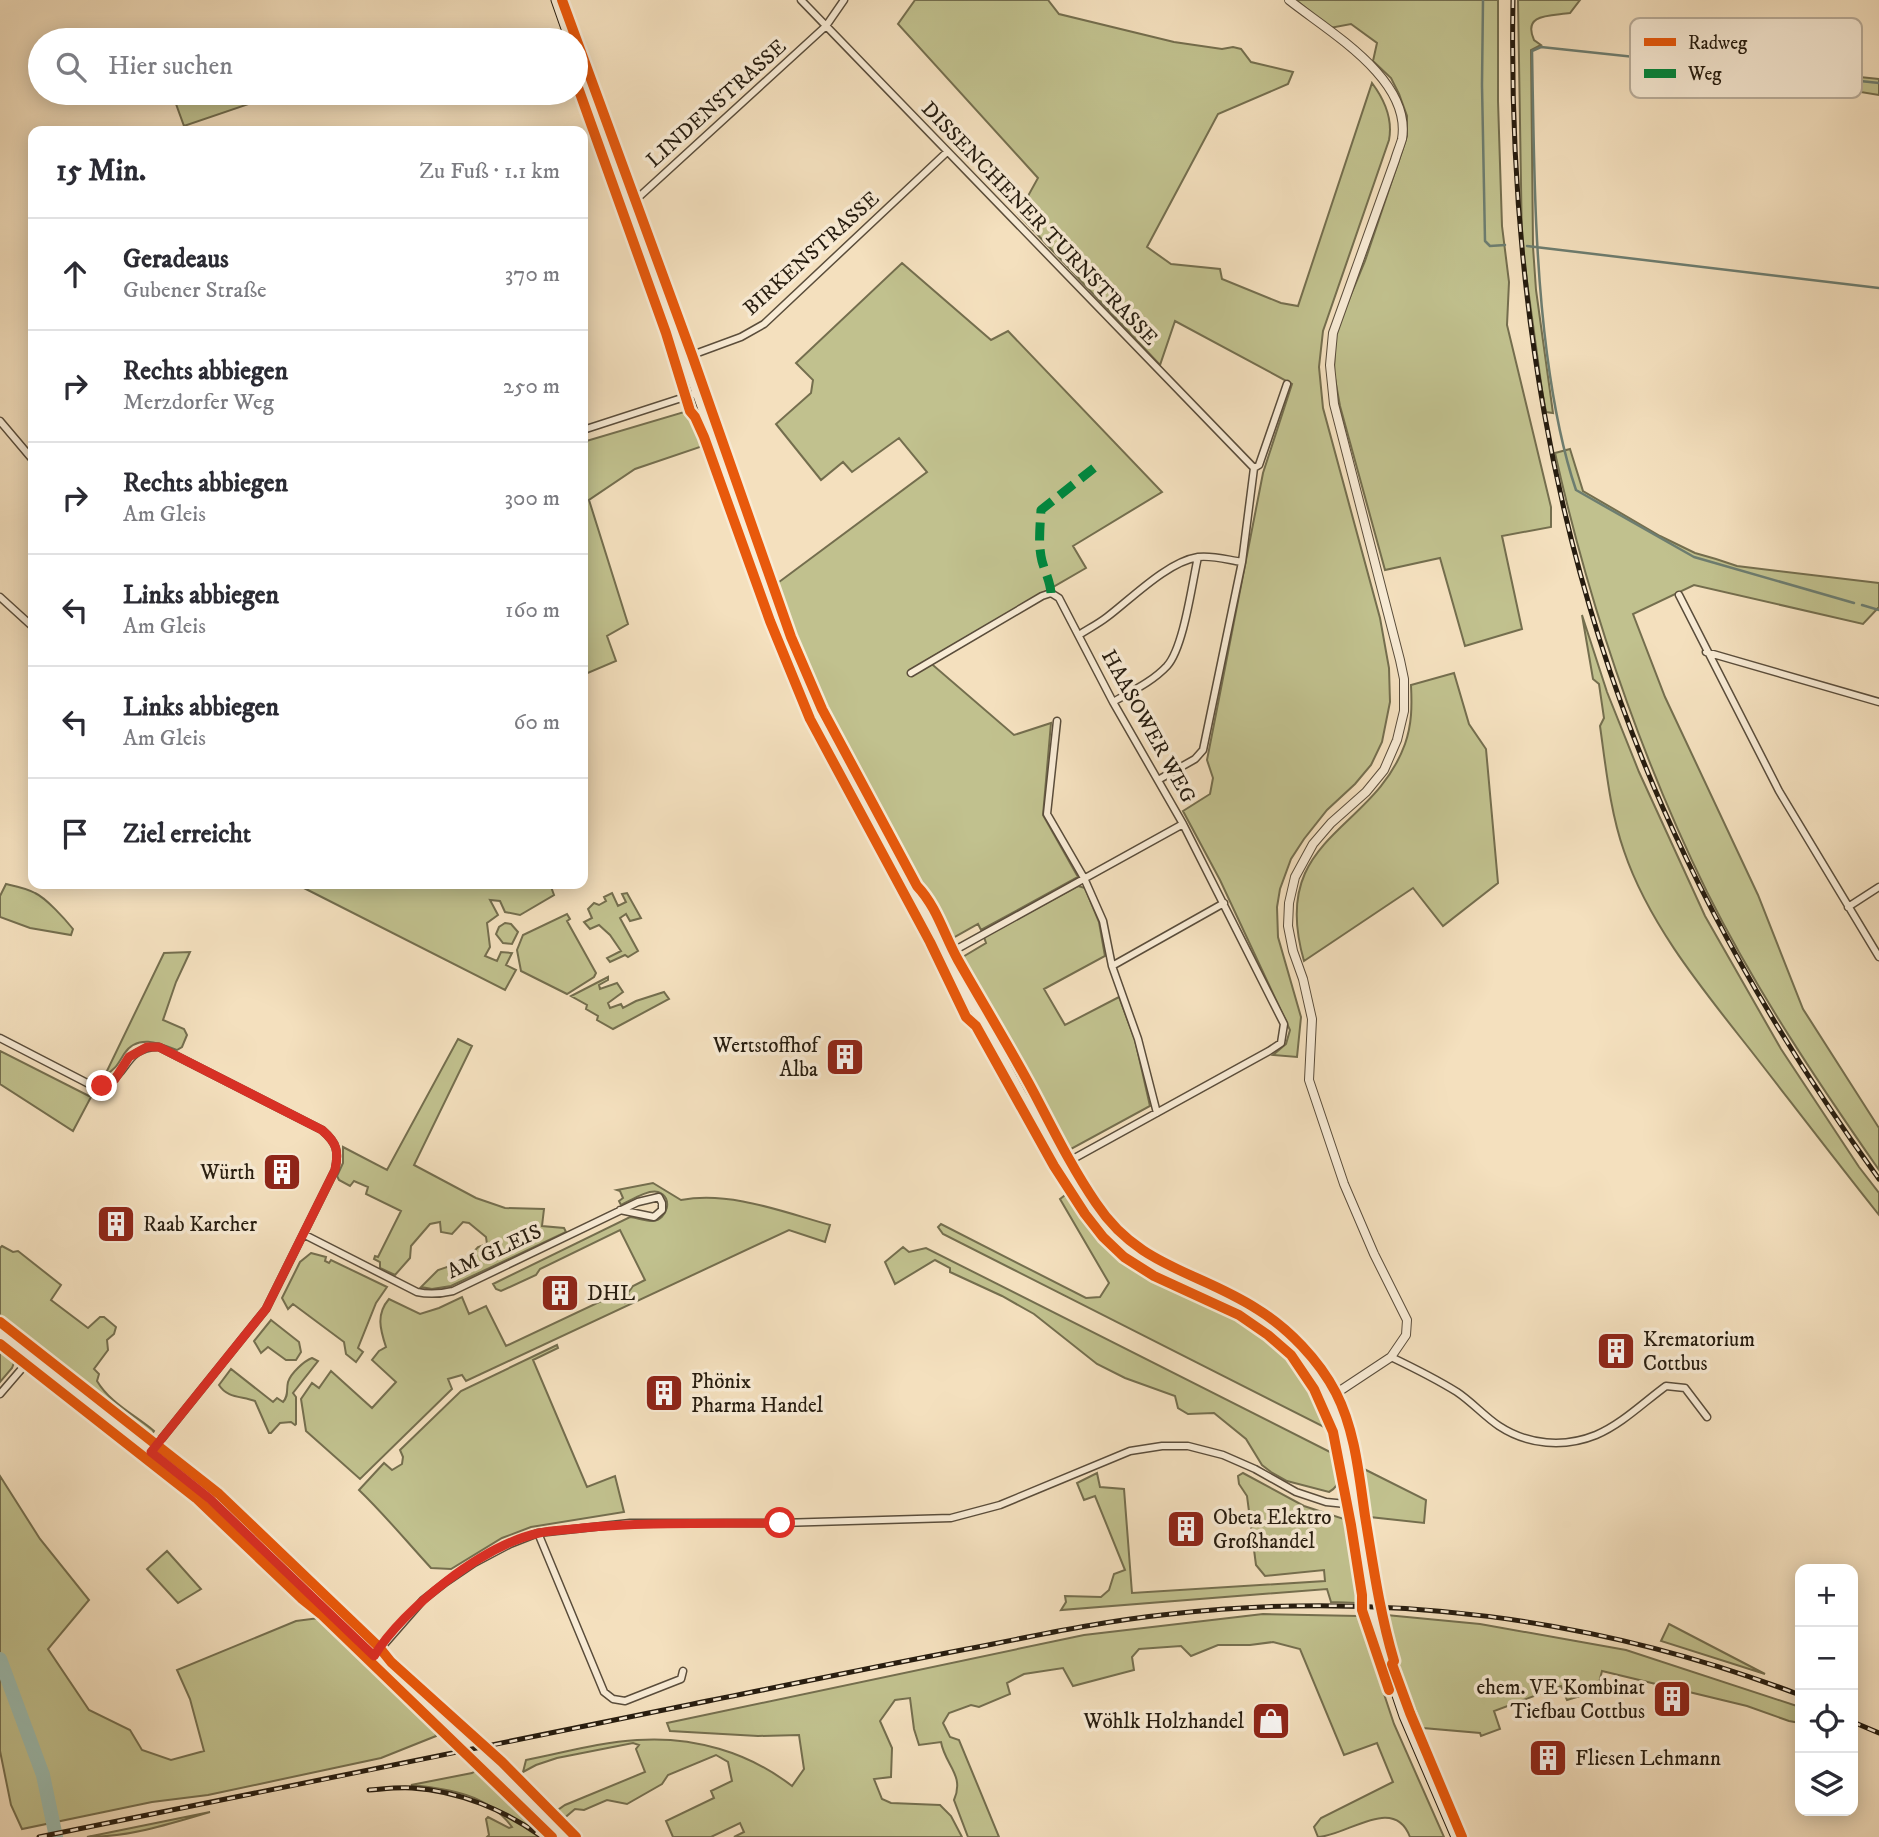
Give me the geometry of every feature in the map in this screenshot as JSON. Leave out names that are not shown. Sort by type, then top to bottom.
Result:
[{"type":"main road","points":[[556,0],[566,28]]},
{"type":"main road","points":[[588,90],[793,658],[821,723],[1062,1165],[1097,1218],[1129,1251],[1156,1270],[1228,1301],[1270,1326],[1296,1350],[1329,1398],[1347,1456],[1372,1611],[1387,1666],[1404,1716],[1455,1837]]},
{"type":"street","name":"DISSENCHENER TURNSTRASSE","points":[[801,0],[1254,468]]},
{"type":"street","name":"LINDENSTRASSE","points":[[629,206],[826,26],[844,0]]},
{"type":"street","points":[[1289,0],[1378,72],[1395,100],[1402,126],[1402,138],[1395,160],[1333,333],[1330,365],[1334,404],[1400,660],[1404,679],[1404,710],[1397,740],[1384,770],[1366,792],[1331,823],[1306,855],[1295,877],[1289,903],[1288,926],[1312,1019],[1309,1080],[1344,1184],[1374,1254],[1407,1320],[1406,1335],[1391,1357],[1329,1398]]},
{"type":"street","name":"BIRKENSTRASSE","points":[[684,358],[740,337],[764,324],[947,152]]},
{"type":"street","points":[[1158,780],[1195,759],[1203,750],[1242,562],[1254,468],[1259,465],[1287,384]]},
{"type":"street","points":[[588,428],[696,393]]},
{"type":"street","points":[[0,421],[28,454]]},
{"type":"street","points":[[1079,635],[1104,619],[1150,581],[1198,557],[1242,562]]},
{"type":"street","points":[[1113,702],[1153,679],[1170,663],[1180,639],[1198,557]]},
{"type":"street","name":"HAASOWER WEG","points":[[911,674],[1047,594],[1051,593],[1059,598],[1113,702],[1183,824],[1284,1024],[1281,1043],[1157,1113]]},
{"type":"street","points":[[1679,595],[1779,792],[1879,957]]},
{"type":"street","points":[[0,597],[28,622]]},
{"type":"street","points":[[1706,652],[1879,702]]},
{"type":"street","points":[[1057,722],[1048,814],[1084,878],[1103,921],[1112,966],[1139,1039],[1157,1113],[1062,1165]]},
{"type":"street","points":[[946,955],[1183,824]]},
{"type":"street","points":[[1848,907],[1879,887]]},
{"type":"street","points":[[1112,966],[1224,903]]},
{"type":"street","points":[[0,1038],[89,1084],[102,1086],[115,1079],[129,1057],[147,1047],[159,1047],[322,1130],[334,1141],[339,1152],[335,1170],[305,1235],[266,1309],[151,1452]]},
{"type":"street","name":"AM GLEIS","points":[[305,1235],[417,1292],[430,1295],[453,1291],[620,1210],[652,1197],[659,1197],[662,1203],[662,1210],[654,1217],[620,1210]]},
{"type":"street","points":[[0,1333],[210,1499],[374,1656],[513,1781],[563,1837]]},
{"type":"street","points":[[1391,1357],[1460,1394],[1500,1426],[1521,1437],[1543,1443],[1569,1443],[1596,1435],[1620,1421],[1666,1386],[1685,1388],[1706,1417]]},
{"type":"street","points":[[0,1395],[30,1358]]},
{"type":"street","points":[[374,1656],[423,1600],[446,1582],[474,1563],[538,1533],[630,1523],[780,1523],[951,1518],[1000,1505],[1130,1451],[1162,1446],[1188,1446],[1223,1455],[1296,1492],[1326,1502],[1356,1505]]},
{"type":"street","points":[[538,1533],[604,1692],[613,1699],[625,1702],[681,1679],[683,1671]]},
{"type":"green space","points":[[915,0],[1048,0],[1059,14],[1174,42],[1222,49],[1233,47],[1241,49],[1251,62],[1293,72],[1288,84],[1218,114],[1147,247],[1171,264],[1220,269],[1222,279],[1281,303],[1298,306],[1372,83],[1386,110],[1390,124],[1389,140],[1323,331],[1319,367],[1323,408],[1380,618],[1389,668],[1390,702],[1382,742],[1371,765],[1327,810],[1304,839],[1291,859],[1280,889],[1277,907],[1278,937],[1301,1017],[1297,1057],[1273,1055],[1286,1044],[1290,1030],[1220,880],[1183,811],[1210,794],[1213,778],[1207,760],[1263,473],[1292,384],[1175,321],[1160,365],[1018,214],[1038,178],[898,24]]},
{"type":"green space","points":[[1296,0],[1498,0],[1502,226],[1509,282],[1507,325],[1551,507],[1551,527],[1502,536],[1522,629],[1465,646],[1440,558],[1385,570],[1340,406],[1334,373],[1335,333],[1365,261],[1407,136],[1407,116],[1391,78],[1373,61],[1377,43],[1351,24],[1330,28]]},
{"type":"green space","points":[[1518,0],[1580,0],[1570,13],[1535,20],[1531,31],[1534,40],[1541,45],[1531,50],[1533,247],[1536,290],[1553,413],[1546,412],[1522,245]]},
{"type":"green space","points":[[1862,77],[1879,79],[1879,95],[1862,92]]},
{"type":"green space","points":[[176,105],[246,105],[184,126]]},
{"type":"green space","points":[[902,263],[991,340],[1008,331],[1162,492],[1073,546],[1086,568],[927,660],[1014,735],[1051,723],[1043,815],[1078,877],[981,930],[978,924],[951,939],[827,712],[775,585],[927,472],[899,438],[852,472],[843,462],[821,480],[776,424],[811,393],[813,380],[796,363]]},
{"type":"green space","points":[[684,412],[692,418],[703,446],[635,469],[589,500],[628,624],[607,636],[616,661],[588,673],[588,441]]},
{"type":"green space","points":[[1570,449],[1583,491],[1695,553],[1737,566],[1879,583],[1879,607],[1863,624],[1694,585],[1633,614],[1665,697],[1758,895],[1803,1009],[1879,1128],[1879,1170],[1810,1069],[1746,964],[1707,892],[1659,786],[1600,622],[1569,510],[1555,453]]},
{"type":"green space","points":[[1582,615],[1607,692],[1639,772],[1705,916],[1781,1049],[1879,1193],[1879,1215],[1697,981],[1648,905],[1624,851],[1615,820],[1600,726],[1604,718],[1599,684],[1593,679]]},
{"type":"green space","points":[[1454,673],[1469,724],[1486,749],[1498,883],[1443,926],[1413,888],[1304,961],[1297,919],[1300,887],[1312,861],[1390,774],[1407,737],[1411,715],[1411,685]]},
{"type":"green space","points":[[6,884],[28,890],[44,899],[73,929],[71,935],[30,928],[0,917],[0,896]]},
{"type":"green space","points":[[1078,886],[1085,888],[1099,922],[1105,956],[1044,989],[1065,1025],[1119,997],[1135,1040],[1150,1106],[1071,1149],[1064,1148],[1030,1080],[961,958],[986,943],[984,937]]},
{"type":"green space","points":[[306,889],[552,889],[554,895],[520,915],[505,912],[500,901],[490,900],[498,915],[487,923],[490,947],[485,956],[497,961],[501,952],[512,953],[506,965],[516,970],[505,990]]},
{"type":"green space","points":[[612,893],[618,906],[626,902],[622,894],[627,893],[641,918],[630,921],[626,914],[620,918],[638,951],[610,962],[607,958],[621,951],[599,925],[590,929],[584,922],[592,918],[588,909],[594,903],[599,905],[606,901],[604,897]]},
{"type":"green space","points":[[567,914],[570,919],[567,921],[596,973],[567,994],[521,971],[517,950],[523,935]]},
{"type":"green space","points":[[505,923],[511,924],[518,932],[512,944],[503,943],[496,934],[499,927]]},
{"type":"green space","points":[[190,952],[163,1020],[184,1029],[187,1035],[182,1047],[177,1050],[149,1042],[135,1044],[114,1069],[105,1075],[164,953]]},
{"type":"green space","points":[[608,977],[608,980],[599,985],[600,989],[617,983],[623,992],[608,1003],[610,1008],[621,1004],[623,1008],[664,992],[669,999],[613,1029],[597,1020],[598,1016],[586,1009],[587,1005],[571,996]]},
{"type":"green space","points":[[458,1039],[472,1046],[414,1165],[476,1198],[505,1208],[544,1209],[542,1226],[564,1228],[566,1232],[451,1286],[432,1289],[421,1287],[438,1270],[465,1261],[478,1247],[487,1244],[486,1237],[469,1223],[463,1222],[452,1234],[441,1232],[440,1222],[430,1224],[411,1246],[410,1258],[395,1275],[380,1268],[380,1262],[374,1259],[375,1256],[378,1257],[401,1211],[366,1194],[368,1187],[354,1181],[350,1186],[337,1176],[343,1163],[343,1147],[387,1170]]},
{"type":"green space","points":[[0,1051],[91,1097],[73,1131],[0,1084]]},
{"type":"green space","points":[[653,1183],[681,1200],[719,1198],[738,1201],[830,1225],[825,1242],[789,1230],[466,1381],[462,1375],[448,1379],[452,1389],[360,1479],[306,1431],[301,1399],[312,1383],[319,1388],[331,1371],[372,1408],[396,1382],[372,1360],[386,1347],[380,1322],[382,1310],[389,1299],[420,1314],[462,1297],[469,1314],[486,1306],[506,1346],[614,1295],[622,1296],[625,1303],[631,1300],[628,1293],[633,1286],[645,1280],[620,1230],[501,1291],[493,1284],[630,1217],[658,1220],[667,1208],[663,1195],[649,1192],[621,1205],[619,1201],[623,1198],[617,1190]]},
{"type":"green space","points":[[1068,1193],[1100,1237],[1123,1259],[1157,1280],[1240,1320],[1277,1347],[1307,1382],[1330,1430],[943,1234],[938,1227],[941,1224],[1086,1298],[1100,1297],[1109,1283],[1060,1199]]},
{"type":"green space","points":[[2,1246],[13,1252],[18,1251],[61,1285],[51,1300],[88,1328],[100,1317],[104,1317],[116,1327],[114,1334],[107,1340],[108,1350],[94,1369],[99,1374],[97,1381],[116,1402],[154,1431],[150,1437],[0,1320]]},
{"type":"green space","points":[[903,1247],[909,1252],[926,1248],[1336,1455],[1339,1471],[1337,1485],[1329,1492],[1287,1481],[1262,1465],[1246,1439],[1214,1413],[1188,1414],[1178,1408],[1175,1396],[1125,1378],[1097,1364],[1034,1314],[950,1272],[950,1268],[935,1260],[895,1284],[885,1262]]},
{"type":"green space","points":[[311,1253],[326,1257],[325,1261],[329,1263],[331,1260],[387,1287],[376,1303],[358,1348],[363,1352],[356,1362],[346,1354],[344,1342],[293,1304],[288,1309],[282,1298],[300,1262]]},
{"type":"green space","points":[[271,1320],[299,1342],[301,1352],[296,1360],[286,1360],[268,1347],[261,1353],[254,1341]]},
{"type":"green space","points":[[557,1345],[558,1348],[533,1360],[587,1487],[615,1476],[624,1512],[531,1527],[502,1538],[451,1569],[431,1568],[359,1490],[384,1463],[392,1470],[402,1464],[400,1450],[461,1391]]},
{"type":"green space","points":[[0,1347],[15,1360],[0,1382]]},
{"type":"green space","points":[[312,1358],[318,1361],[293,1393],[296,1397],[296,1424],[280,1423],[271,1433],[255,1401],[230,1394],[219,1385],[231,1369],[273,1402],[277,1398],[283,1402],[292,1375]]},
{"type":"green space","points":[[168,1456],[219,1497],[317,1590],[313,1591]]},
{"type":"green space","points":[[1362,1468],[1426,1500],[1424,1523],[1370,1517]]},
{"type":"green space","points":[[1097,1473],[1100,1487],[1124,1489],[1132,1593],[1325,1581],[1324,1570],[1265,1576],[1256,1565],[1247,1496],[1239,1484],[1238,1476],[1243,1473],[1304,1506],[1344,1519],[1349,1527],[1358,1603],[1331,1602],[1327,1589],[1061,1610],[1066,1602],[1065,1596],[1101,1597],[1109,1590],[1114,1574],[1125,1570],[1095,1496],[1084,1500],[1077,1483]]},
{"type":"green space","points":[[0,1476],[40,1539],[89,1600],[48,1649],[89,1710],[130,1730],[142,1750],[171,1760],[204,1751],[190,1699],[177,1670],[296,1621],[319,1618],[435,1730],[436,1736],[381,1758],[208,1795],[152,1802],[22,1829],[11,1805],[0,1751]]},
{"type":"green space","points":[[210,1509],[216,1509],[302,1591],[304,1598]]},
{"type":"green space","points":[[167,1551],[201,1589],[178,1603],[147,1569]]},
{"type":"green space","points":[[1263,1614],[1358,1616],[1394,1724],[1444,1837],[1410,1837],[1403,1825],[1393,1819],[1382,1818],[1318,1837],[1314,1827],[1321,1818],[1393,1782],[1377,1743],[1344,1755],[1300,1649],[1273,1642],[1218,1645],[1191,1656],[1181,1646],[1139,1649],[1132,1657],[1134,1670],[1073,1686],[1063,1668],[1024,1674],[1007,1683],[1010,1694],[979,1707],[971,1705],[949,1713],[943,1723],[950,1737],[959,1740],[999,1837],[968,1837],[954,1800],[957,1791],[956,1777],[941,1742],[919,1745],[910,1698],[895,1700],[880,1721],[892,1748],[891,1777],[874,1779],[882,1799],[891,1803],[940,1805],[951,1816],[962,1837],[734,1837],[744,1832],[740,1823],[711,1837],[673,1837],[666,1821],[714,1798],[711,1791],[732,1781],[728,1762],[716,1755],[668,1775],[662,1784],[627,1804],[607,1800],[584,1810],[575,1809],[562,1820],[555,1812],[565,1805],[645,1772],[636,1749],[639,1745],[633,1743],[557,1758],[523,1772],[526,1760],[609,1743],[658,1739],[699,1744],[738,1755],[792,1786],[804,1769],[799,1735],[758,1736],[670,1731],[667,1723],[1084,1635]]},
{"type":"green space","points":[[1386,1615],[1480,1624],[1626,1650],[1795,1705],[1795,1722],[1747,1706],[1602,1671],[1597,1691],[1567,1700],[1561,1686],[1494,1711],[1500,1729],[1481,1736],[1480,1733],[1423,1728],[1402,1676]]},
{"type":"green space","points":[[1669,1624],[1765,1674],[1661,1641]]},
{"type":"green space","points":[[479,1769],[549,1837],[487,1837],[488,1817],[512,1827],[491,1807],[480,1800],[453,1791],[411,1785],[472,1773]]},
{"type":"green space","points":[[210,1812],[134,1832],[87,1837]]},
{"type":"waterway","points":[[1483,0],[1485,241],[1490,246],[1505,245]]},
{"type":"waterway","points":[[1630,56],[1541,47],[1532,51],[1539,279],[1549,371],[1558,423],[1576,490],[1694,557],[1854,603]]},
{"type":"waterway","points":[[1862,81],[1879,83]]},
{"type":"waterway","points":[[1527,246],[1879,288]]},
{"type":"waterway","points":[[1862,605],[1879,610]]},
{"type":"waterway","points":[[0,1659],[43,1775],[56,1837]]},
{"type":"railway","points":[[1513,0],[1513,104],[1529,310],[1544,412],[1565,513],[1592,613],[1624,712],[1663,808],[1709,905],[1789,1045],[1879,1179]]},
{"type":"railway","points":[[39,1837],[1060,1631],[1171,1614],[1251,1607],[1411,1609],[1569,1629],[1647,1646],[1724,1668],[1795,1693]]},
{"type":"railway","points":[[1858,1724],[1879,1733]]},
{"type":"railway","points":[[369,1790],[412,1788],[447,1793],[497,1810],[542,1837]]},
{"type":"marked path","points":[[1051,593],[1040,549],[1041,510],[1094,468]]},
{"type":"cycle path","points":[[562,0],[572,28]]},
{"type":"cycle path","points":[[588,71],[791,637],[822,709],[917,886],[935,912],[958,960],[1016,1059],[1079,1176],[1096,1203],[1131,1241],[1150,1255],[1235,1296],[1269,1317],[1312,1357],[1336,1393],[1348,1422],[1355,1453],[1377,1589],[1394,1661],[1392,1664],[1462,1837]]},
{"type":"cycle path","points":[[584,105],[666,333],[690,411],[704,437],[770,621],[810,719],[930,942],[966,1017],[976,1026],[1054,1166],[1085,1214],[1103,1237],[1124,1257],[1154,1276],[1239,1315],[1268,1335],[1291,1355],[1314,1389],[1333,1432],[1351,1525],[1362,1610],[1389,1690]]},
{"type":"cycle path","points":[[0,1322],[219,1494],[379,1647],[391,1662],[502,1762],[576,1837]]},
{"type":"cycle path","points":[[0,1344],[196,1498],[321,1614],[552,1837]]},
{"type":"place","name":"Wertstoffhof Alba","points":[[845,1057]]},
{"type":"place","name":"Würth","points":[[282,1172]]},
{"type":"place","name":"Raab Karcher","points":[[116,1224]]},
{"type":"place","name":"DHL","points":[[560,1293]]},
{"type":"place","name":"Krematorium Cottbus","points":[[1616,1351]]},
{"type":"place","name":"Phönix Pharma Handel","points":[[664,1393]]},
{"type":"place","name":"Obeta Elektro Großhandel","points":[[1186,1529]]},
{"type":"place","name":"ehem. VE Kombinat Tiefbau Cottbus","points":[[1672,1699]]},
{"type":"place","name":"Wöhlk Holzhandel","points":[[1271,1721]]},
{"type":"place","name":"Fliesen Lehmann","points":[[1548,1758]]},
{"type":"route","points":[[102,1086],[115,1079],[129,1057],[147,1047],[159,1047],[322,1130],[334,1141],[339,1152],[335,1170],[266,1309],[151,1452],[210,1499],[374,1656],[379,1647],[423,1600],[446,1582],[474,1563],[538,1533],[630,1523],[780,1523]]}]
